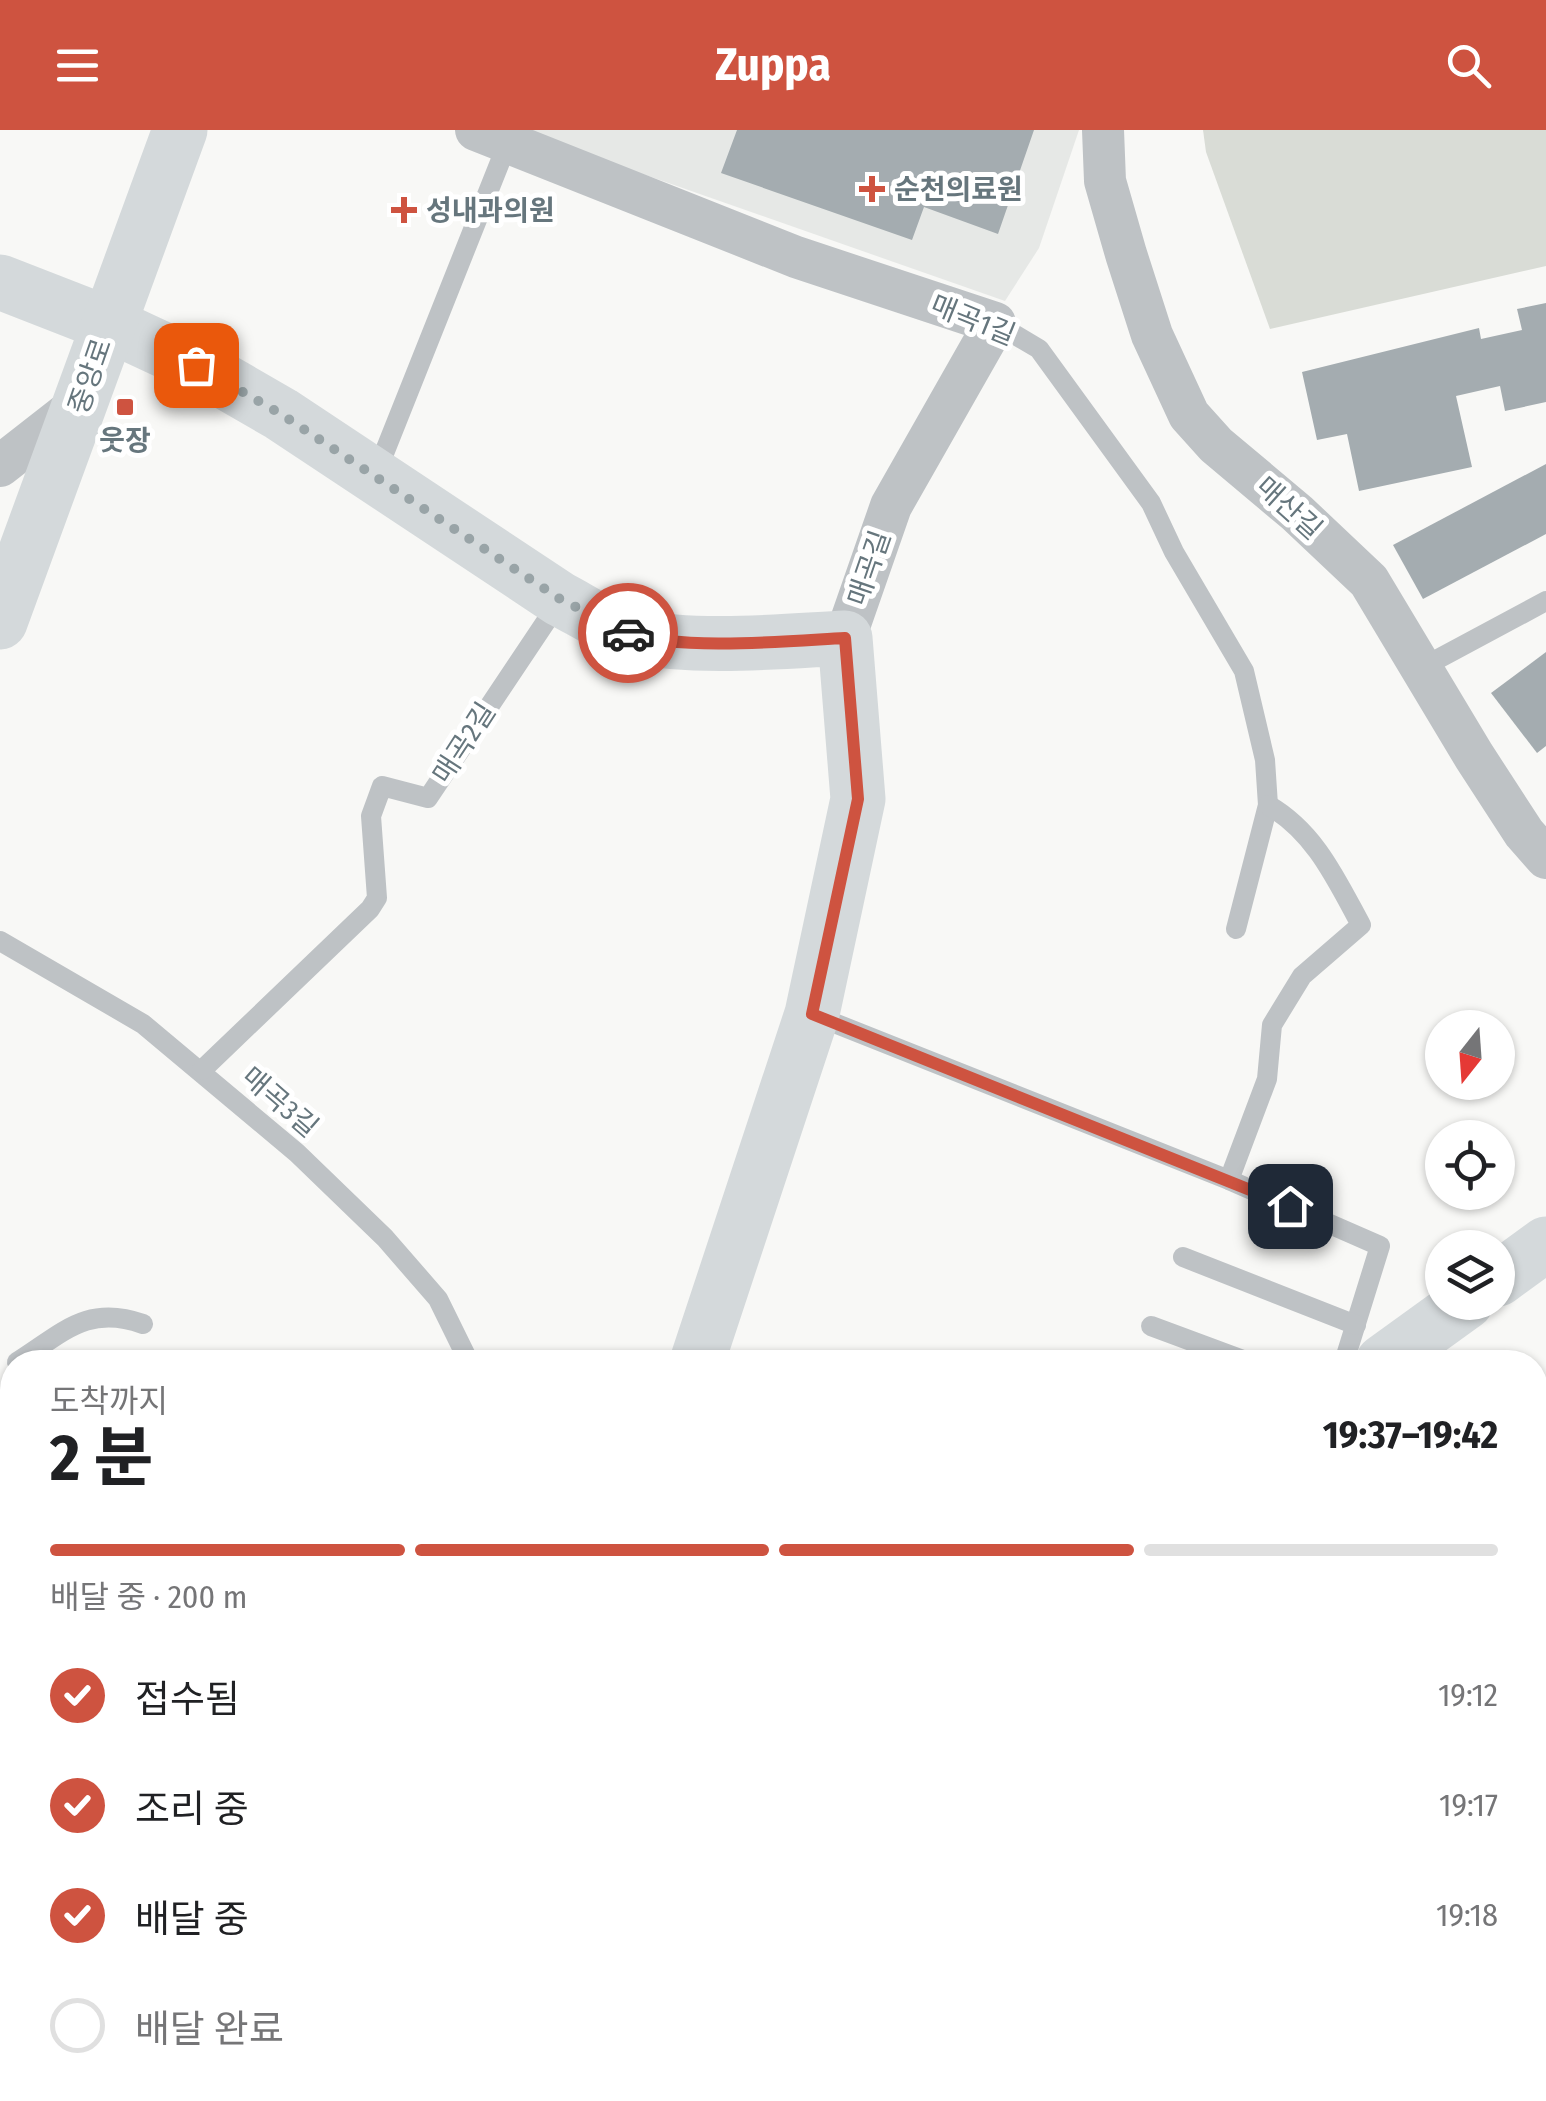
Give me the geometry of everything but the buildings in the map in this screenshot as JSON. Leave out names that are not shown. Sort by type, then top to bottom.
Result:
[{"type":"street","name":"중앙로","points":[[0,622],[180,130]]},
{"type":"street","name":"매산길","points":[[1103,130],[1104,181],[1152,335],[1189,416],[1369,581],[1474,756],[1546,858]]},
{"type":"street","name":"매곡1길","points":[[492,136],[796,257],[994,323]]},
{"type":"street","points":[[0,282],[108,324],[213,375],[281,414],[560,599],[633,635],[664,641],[845,638]]},
{"type":"street","name":"매곡길","points":[[701,1350],[812,1014],[858,799],[845,638],[891,506],[994,323]]},
{"type":"street","points":[[0,466],[83,400]]},
{"type":"street","points":[[1515,1267],[1546,1244]]},
{"type":"street","points":[[1369,1344],[1425,1320]]},
{"type":"lane","points":[[374,478],[492,136]]},
{"type":"lane","name":"매곡1길","points":[[994,323],[1039,349],[1151,502],[1174,552],[1244,671],[1265,760],[1268,805],[1236,928]]},
{"type":"lane","name":"매곡2길","points":[[202,1070],[370,908],[376,898],[370,816],[382,786],[428,798],[560,599]]},
{"type":"lane","points":[[1423,666],[1546,601]]},
{"type":"lane","points":[[1229,1180],[1267,1080],[1272,1025],[1302,976],[1361,925],[1304,832],[1268,805]]},
{"type":"lane","name":"매곡3길","points":[[1,945],[143,1024],[297,1153],[385,1238],[438,1300],[463,1350]]},
{"type":"lane","points":[[812,1014],[1229,1180],[1380,1246],[1369,1344],[1183,1257]]},
{"type":"lane","points":[[37,1350],[99,1315],[144,1324]]},
{"type":"lane","points":[[1151,1326],[1216,1350]]},
{"type":"shaded area","name":"순천의료원","points":[[517,130],[1079,130],[1039,248],[1005,301]]},
{"type":"shaded area","points":[[1203,130],[1546,130],[1546,266],[1270,329],[1206,152]]},
{"type":"way so far","points":[[196,365],[281,414],[560,599],[628,633]]},
{"type":"place","name":"순천의료원","points":[[872,189]]},
{"type":"place","name":"성내과의원","points":[[404,210]]},
{"type":"place","name":"웃장","points":[[125,407]]},
{"type":"route","points":[[628,633],[664,641],[845,638],[858,799],[812,1014],[1290,1206]]}]
